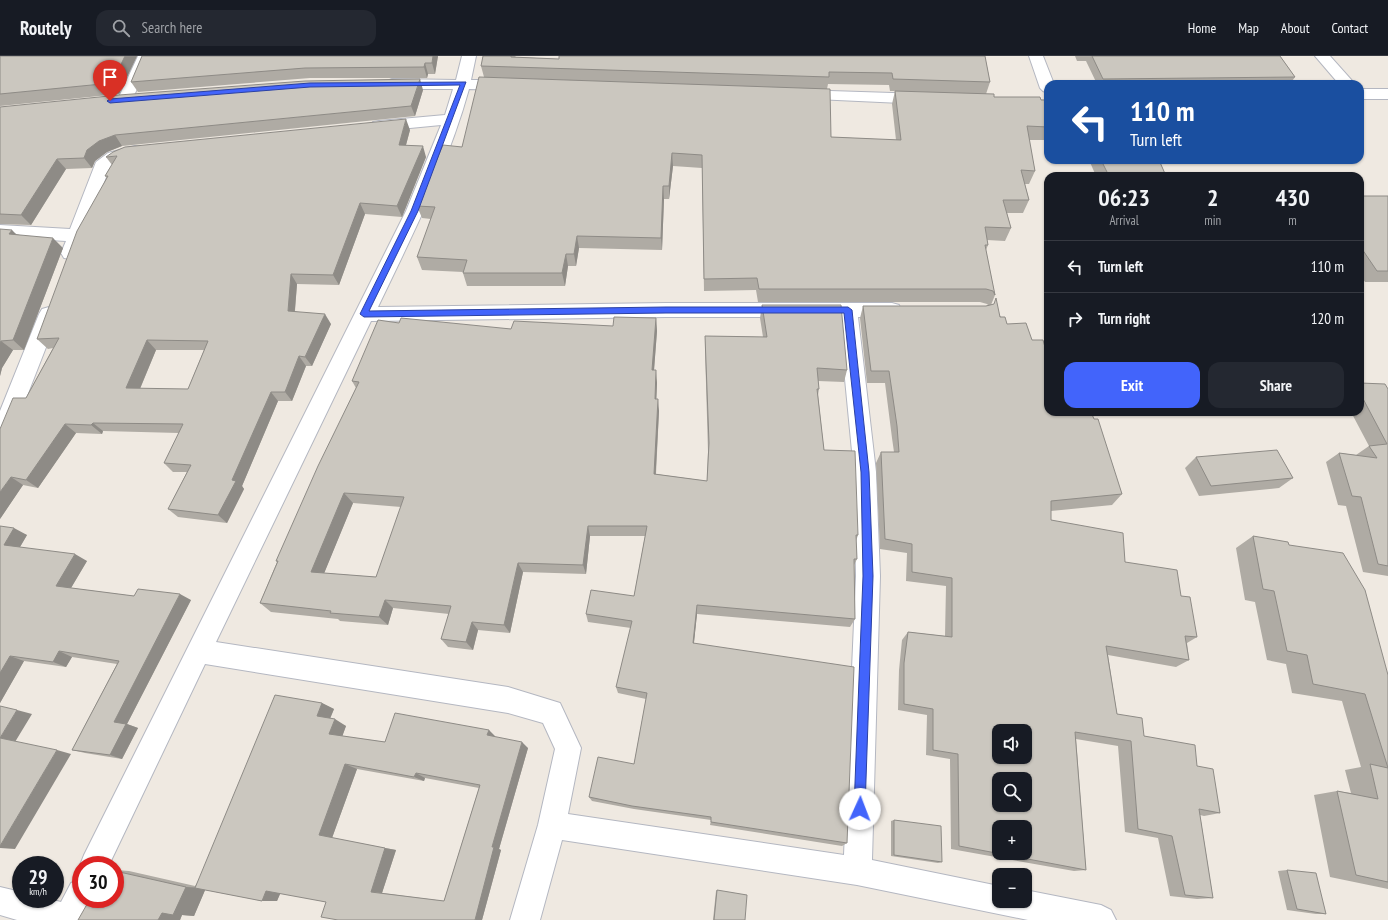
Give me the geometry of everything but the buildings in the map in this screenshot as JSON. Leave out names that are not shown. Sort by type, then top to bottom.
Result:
[{"type":"street","points":[[126,99],[145,56]]},
{"type":"street","points":[[98,856],[415,211],[452,119],[464,83],[469,56]]},
{"type":"street","points":[[1036,56],[1045,80]]},
{"type":"street","points":[[1322,56],[1343,80]]},
{"type":"street","points":[[380,84],[464,83],[519,85]]},
{"type":"street","points":[[788,94],[938,99]]},
{"type":"street","points":[[1364,94],[1388,94]]},
{"type":"street","points":[[110,101],[141,98]]},
{"type":"street","points":[[366,127],[452,119]]},
{"type":"street","points":[[64,271],[102,166],[114,157],[130,151],[151,149]]},
{"type":"street","points":[[0,231],[76,235]]},
{"type":"street","points":[[0,437],[54,300]]},
{"type":"street","points":[[364,314],[666,310],[910,310]]},
{"type":"street","points":[[848,310],[865,472],[868,576],[858,871]]},
{"type":"street","points":[[198,652],[508,700],[551,712],[568,748],[552,825],[525,920]]},
{"type":"street","points":[[552,825],[858,871],[992,899]]},
{"type":"street","points":[[0,901],[70,920],[75,908]]},
{"type":"street","points":[[1032,906],[1101,920]]},
{"type":"route","points":[[110,101],[310,85],[464,83],[452,119],[415,211],[364,314],[666,310],[848,310],[865,472],[868,576],[860,809]]}]
